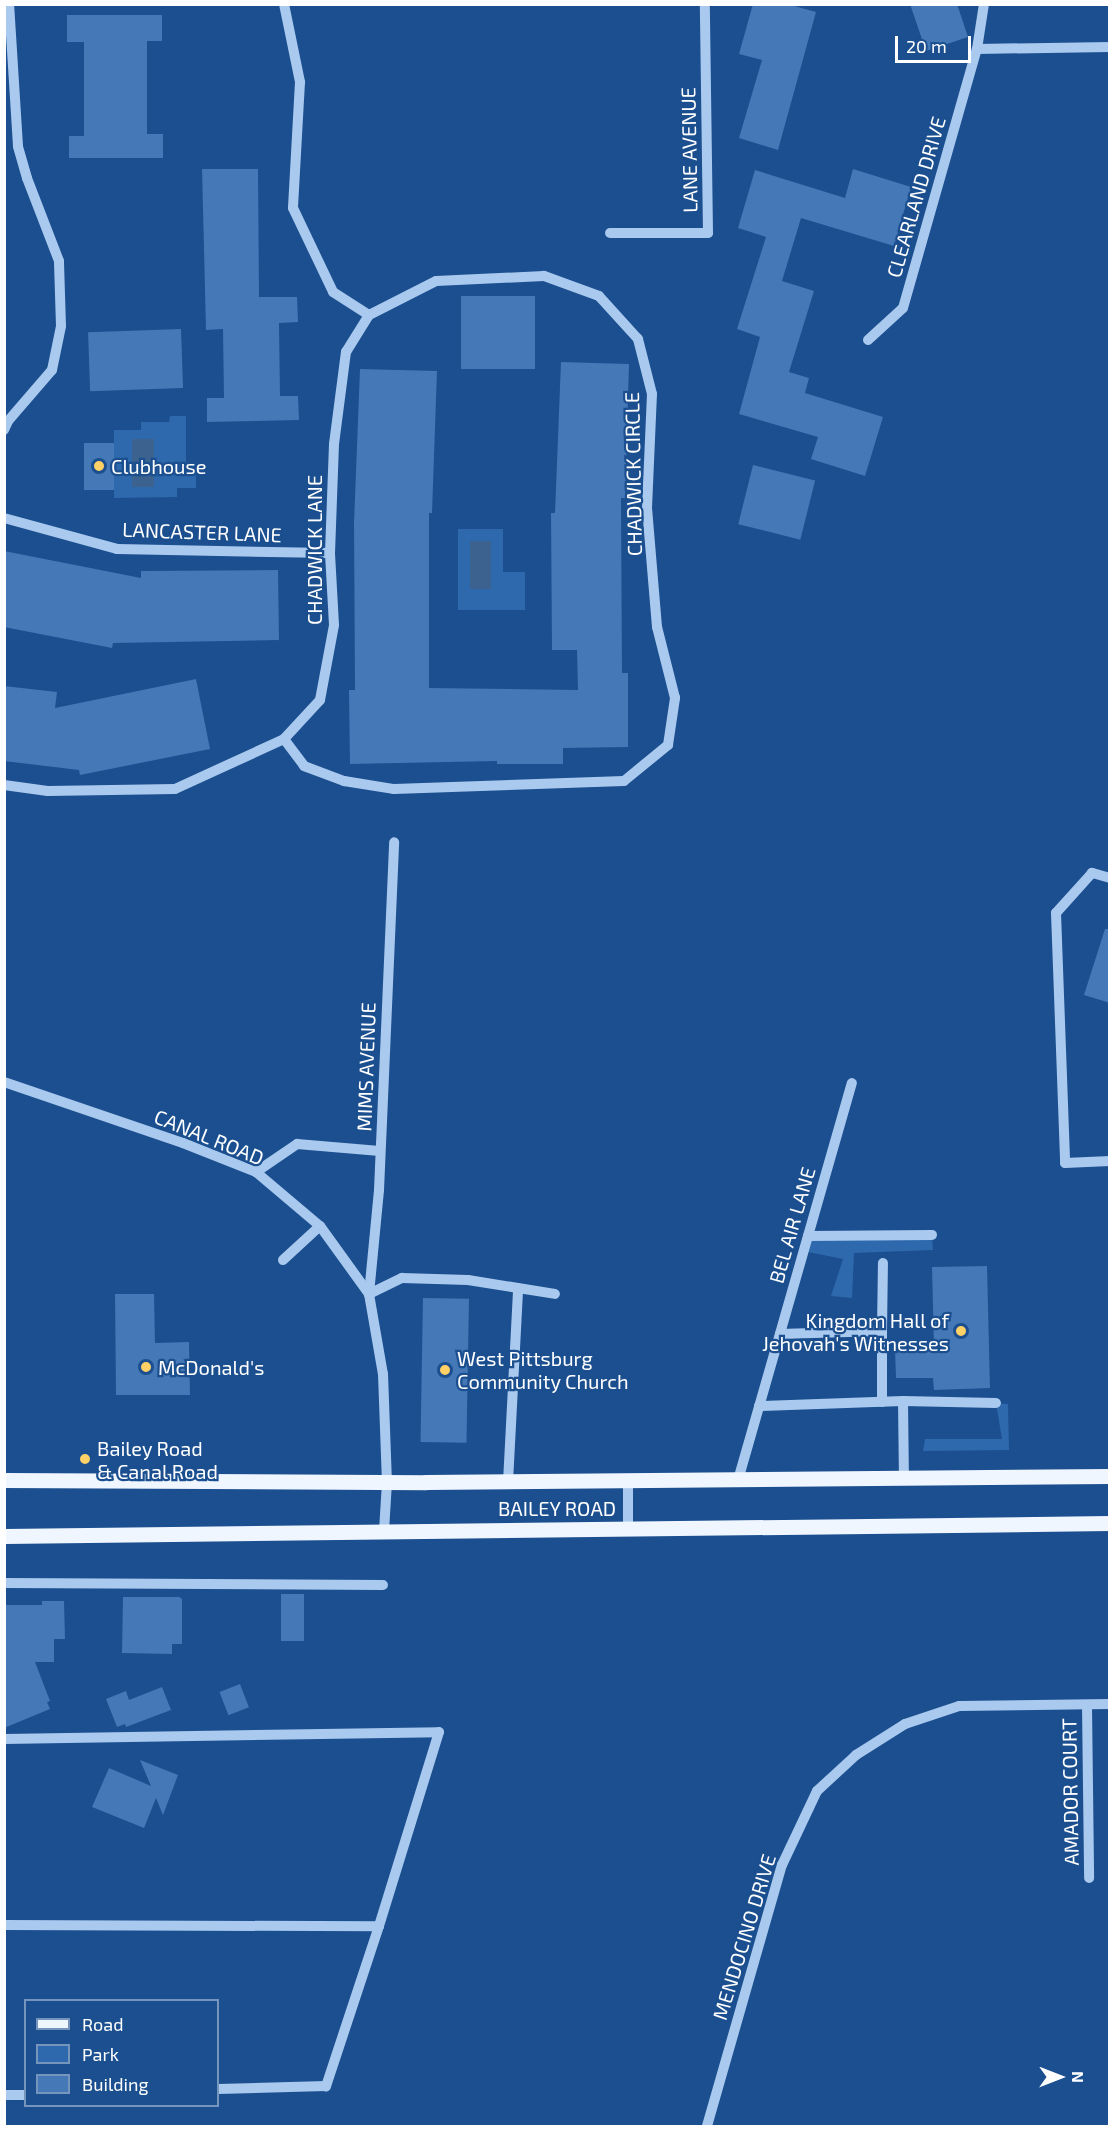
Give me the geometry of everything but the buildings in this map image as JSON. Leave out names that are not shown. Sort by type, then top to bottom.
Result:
[{"type":"main road","name":"BAILEY ROAD","points":[[4,1480],[508,1482],[1110,1476]]},
{"type":"main road","name":"BAILEY ROAD","points":[[4,1536],[1110,1523]]},
{"type":"street","points":[[6,422],[52,370],[61,326],[59,261],[27,178],[18,146],[9,4]]},
{"type":"street","points":[[284,4],[300,82],[293,208],[333,292],[369,315]]},
{"type":"street","name":"LANE AVENUE","points":[[610,233],[708,233],[705,4]]},
{"type":"street","name":"CLEARLAND DRIVE","points":[[868,340],[903,308],[977,49],[984,4]]},
{"type":"street","points":[[977,49],[1110,47]]},
{"type":"street","name":"CHADWICK CIRCLE","points":[[284,739],[304,766],[344,781],[394,789],[624,781],[668,745],[675,698],[657,627],[647,508],[652,394],[638,339],[599,296],[544,276],[436,282],[369,315]]},
{"type":"street","name":"CHADWICK LANE","points":[[4,785],[48,791],[175,789],[284,739],[320,700],[334,625],[330,553],[334,444],[346,352],[369,315]]},
{"type":"street","name":"LANCASTER LANE","points":[[4,518],[117,549],[330,553]]},
{"type":"street","name":"MIMS AVENUE","points":[[369,1294],[380,1151],[394,842]]},
{"type":"street","points":[[1110,878],[1092,873],[1056,913],[1065,1162],[1110,1161]]},
{"type":"street","name":"CANAL ROAD","points":[[4,1082],[183,1143],[256,1173],[320,1226],[369,1294],[383,1374],[387,1482],[384,1531]]},
{"type":"street","name":"BEL AIR LANE","points":[[738,1480],[852,1083]]},
{"type":"street","points":[[256,1173],[297,1144],[380,1151]]},
{"type":"street","points":[[283,1260],[320,1226]]},
{"type":"street","points":[[808,1236],[932,1235]]},
{"type":"street","points":[[882,1402],[883,1263]]},
{"type":"street","points":[[369,1294],[402,1278],[468,1280],[555,1294]]},
{"type":"street","points":[[508,1482],[518,1288]]},
{"type":"street","points":[[780,1334],[882,1331]]},
{"type":"street","points":[[903,1401],[904,1478]]},
{"type":"street","points":[[759,1406],[903,1401],[996,1403]]},
{"type":"street","points":[[628,1481],[628,1529]]},
{"type":"street","points":[[4,1583],[383,1585]]},
{"type":"street","name":"AMADOR COURT","points":[[1087,1704],[1089,1878]]},
{"type":"street","name":"MENDOCINO DRIVE","points":[[707,2127],[782,1865],[817,1791],[856,1755],[905,1724],[959,1706],[1110,1704]]},
{"type":"street","points":[[4,1739],[439,1732],[379,1926],[326,2086],[219,2089]]},
{"type":"street","points":[[4,1925],[379,1926]]},
{"type":"street","points":[[4,2095],[24,2095]]},
{"type":"green space","points":[[170,416],[186,416],[186,462],[196,463],[196,488],[177,488],[177,497],[114,498],[114,430],[141,430],[141,422],[169,422]]},
{"type":"green space","points":[[458,529],[503,529],[503,572],[525,572],[525,610],[458,610]]},
{"type":"green space","points":[[932,1235],[933,1250],[854,1253],[852,1298],[831,1296],[843,1259],[803,1251],[808,1236]]},
{"type":"green space","points":[[996,1403],[1008,1404],[1009,1450],[923,1451],[925,1439],[1002,1439]]},
{"type":"shaded area","points":[[132,439],[154,439],[154,487],[132,487]]},
{"type":"shaded area","points":[[470,541],[491,541],[491,589],[470,589]]},
{"type":"place","name":"Clubhouse","points":[[99,466]]},
{"type":"place","name":"Kingdom Hall of Jehovah's Witnesses","points":[[961,1331]]},
{"type":"place","name":"McDonald's","points":[[146,1367]]},
{"type":"place","name":"West Pittsburg Community Church","points":[[445,1370]]},
{"type":"place","name":"Bailey Road & Canal Road","points":[[85,1459]]}]
